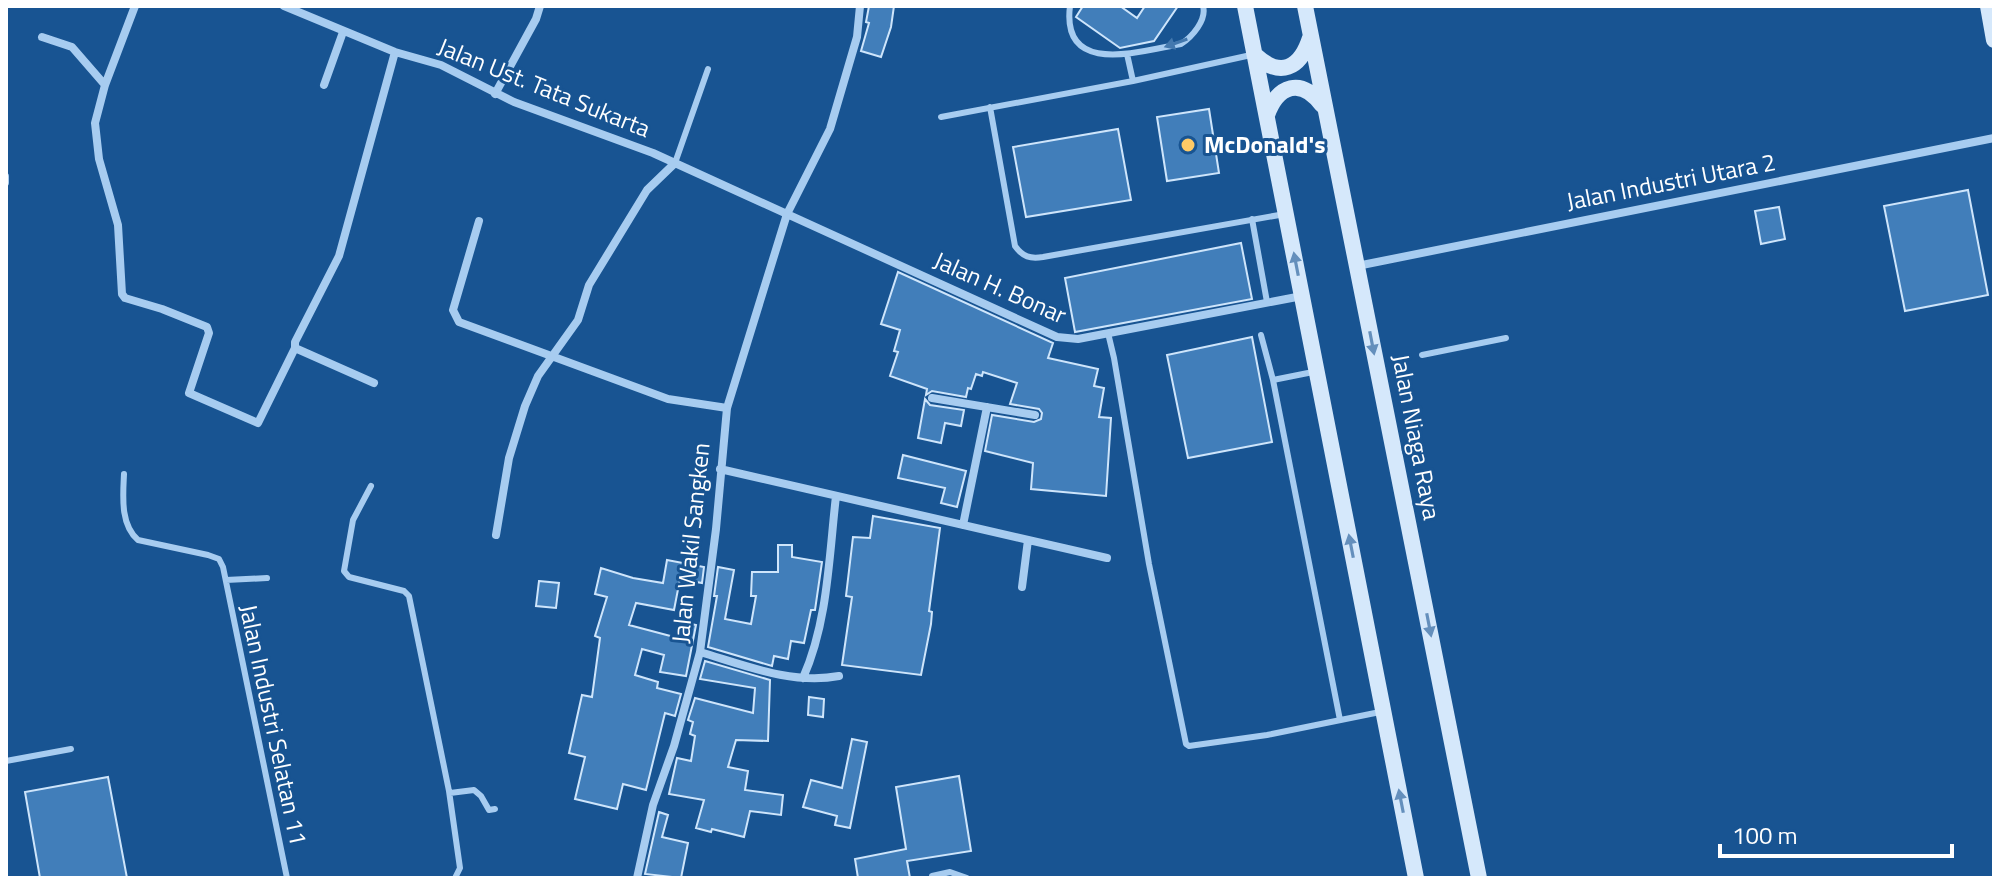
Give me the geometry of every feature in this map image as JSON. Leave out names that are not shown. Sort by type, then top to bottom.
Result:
[{"type":"main road","points":[[1245,6],[1416,878]]},
{"type":"main road","name":"Jalan Niaga Raya","points":[[1305,6],[1479,878]]},
{"type":"main road","points":[[1988,6],[1994,40]]},
{"type":"main road","points":[[1255,55],[1267,66],[1281,69],[1295,64],[1305,53],[1310,36]]},
{"type":"main road","points":[[1266,116],[1273,99],[1284,89],[1299,87],[1313,92],[1324,107]]},
{"type":"street","points":[[135,6],[105,85],[95,123],[96,140],[118,225],[122,294],[125,298],[162,309],[209,330],[189,393],[258,423],[339,256],[395,52]]},
{"type":"street","name":"Jalan Ust. Tata Sukarta","points":[[284,6],[395,52],[441,65],[495,94],[675,163],[787,214]]},
{"type":"street","points":[[495,94],[540,6]]},
{"type":"street","name":"Jalan Wakil Sangken","points":[[637,878],[653,805],[674,746],[700,652],[727,408],[787,214],[830,129],[857,37],[860,6]]},
{"type":"street","points":[[324,85],[343,32]]},
{"type":"street","points":[[42,37],[72,47],[105,85]]},
{"type":"street","name":"Jalan Industri Utara 2","points":[[1357,266],[1994,138]]},
{"type":"street","points":[[496,535],[509,458],[538,376],[578,320],[589,285],[647,190],[675,163]]},
{"type":"street","name":"Jalan H. Bonar","points":[[787,214],[1057,337],[1078,339],[1302,296]]},
{"type":"street","points":[[479,221],[453,310],[459,322],[668,399],[727,408]]},
{"type":"street","points":[[295,348],[374,383]]},
{"type":"street","points":[[932,398],[1035,415]]},
{"type":"street","points":[[963,525],[987,407]]},
{"type":"street","points":[[720,469],[1107,558]]},
{"type":"street","points":[[803,678],[816,640],[826,589],[836,496]]},
{"type":"street","points":[[1022,587],[1028,540]]},
{"type":"street","points":[[700,652],[777,674],[816,679],[839,676]]},
{"type":"lane","points":[[1070,6],[1070,31],[1077,43],[1105,56],[1186,41],[1204,15],[1203,6]]},
{"type":"lane","points":[[1127,54],[1133,81]]},
{"type":"lane","points":[[941,117],[1255,55]]},
{"type":"lane","points":[[675,163],[708,69]]},
{"type":"lane","points":[[990,107],[1015,246],[1020,254],[1028,257],[1043,257],[1286,214]]},
{"type":"lane","points":[[6,176],[6,183]]},
{"type":"lane","points":[[1252,219],[1267,302]]},
{"type":"lane","points":[[1108,332],[1149,564],[1186,744],[1267,735],[1384,712]]},
{"type":"lane","points":[[1261,335],[1273,380],[1340,720]]},
{"type":"lane","points":[[1422,355],[1506,338]]},
{"type":"lane","points":[[1273,380],[1317,371]]},
{"type":"lane","points":[[124,474],[127,526],[138,540],[219,559],[226,580],[267,578]]},
{"type":"lane","points":[[371,486],[353,520],[344,571],[349,577],[404,591],[409,596],[450,793],[460,868],[455,878]]},
{"type":"lane","name":"Jalan Industri Selatan 11","points":[[226,580],[287,878]]},
{"type":"lane","points":[[6,761],[71,749]]},
{"type":"lane","points":[[450,793],[474,790],[489,810],[495,809]]},
{"type":"lane","points":[[932,876],[950,872],[967,878]]},
{"type":"building","points":[[869,6],[894,6],[881,57],[861,51],[869,23],[866,22]]},
{"type":"building","points":[[1083,6],[1120,6],[1137,18],[1145,6],[1178,6],[1154,41],[1120,48],[1076,17]]},
{"type":"building","name":"McDonald's","points":[[1209,109],[1219,173],[1167,181],[1157,117]]},
{"type":"building","points":[[1118,129],[1131,200],[1026,217],[1013,147]]},
{"type":"building","points":[[1968,190],[1988,295],[1905,311],[1884,206]]},
{"type":"building","points":[[1779,207],[1785,239],[1761,244],[1755,211]]},
{"type":"building","points":[[1241,243],[1252,299],[1075,332],[1065,278]]},
{"type":"building","points":[[898,272],[1053,343],[1048,358],[1098,369],[1094,386],[1104,388],[1099,417],[1111,418],[1106,496],[1031,489],[1033,463],[985,451],[992,415],[1034,422],[1041,419],[1039,409],[1010,404],[1017,383],[983,372],[982,376],[976,374],[966,397],[932,391],[926,395],[927,389],[890,376],[898,352],[894,351],[900,330],[881,324]]},
{"type":"building","points":[[1252,337],[1272,442],[1188,458],[1167,355]]},
{"type":"building","points":[[925,399],[930,405],[964,410],[961,426],[945,423],[941,443],[918,438]]},
{"type":"building","points":[[903,455],[966,471],[957,507],[941,503],[945,488],[898,478]]},
{"type":"building","points":[[873,516],[940,528],[929,611],[932,612],[931,624],[921,675],[842,665],[852,597],[846,596],[853,537],[870,538]]},
{"type":"building","points":[[778,545],[792,545],[792,557],[822,562],[815,610],[811,610],[804,643],[791,641],[788,659],[774,656],[772,666],[708,647],[717,596],[714,596],[718,567],[734,570],[725,619],[751,624],[756,596],[751,596],[752,572],[778,572]]},
{"type":"building","points":[[667,560],[704,567],[702,583],[680,579],[674,610],[636,603],[629,625],[678,638],[682,622],[696,625],[686,676],[660,672],[664,655],[642,649],[635,675],[658,682],[657,688],[681,694],[675,716],[665,713],[646,790],[623,784],[617,809],[575,799],[585,757],[569,753],[582,695],[592,697],[600,638],[595,636],[607,597],[595,594],[601,568],[663,583]]},
{"type":"building","points":[[539,581],[559,583],[556,608],[536,606]]},
{"type":"building","points":[[705,661],[770,680],[768,741],[736,740],[728,767],[748,771],[745,790],[783,795],[781,815],[750,811],[744,837],[696,828],[704,800],[669,794],[677,758],[691,761],[695,736],[690,734],[693,722],[688,720],[695,698],[753,713],[755,688],[700,679]]},
{"type":"building","points":[[809,697],[824,699],[823,717],[808,715]]},
{"type":"building","points":[[852,739],[867,742],[850,828],[835,825],[837,816],[803,807],[811,780],[842,788]]},
{"type":"building","points":[[959,776],[971,851],[907,861],[910,878],[858,878],[855,859],[906,849],[896,787]]},
{"type":"building","points":[[108,777],[127,878],[40,878],[25,792]]},
{"type":"building","points":[[659,812],[668,815],[662,837],[688,843],[681,878],[645,874]]},
{"type":"place","name":"McDonald's","points":[[1188,145]]}]
